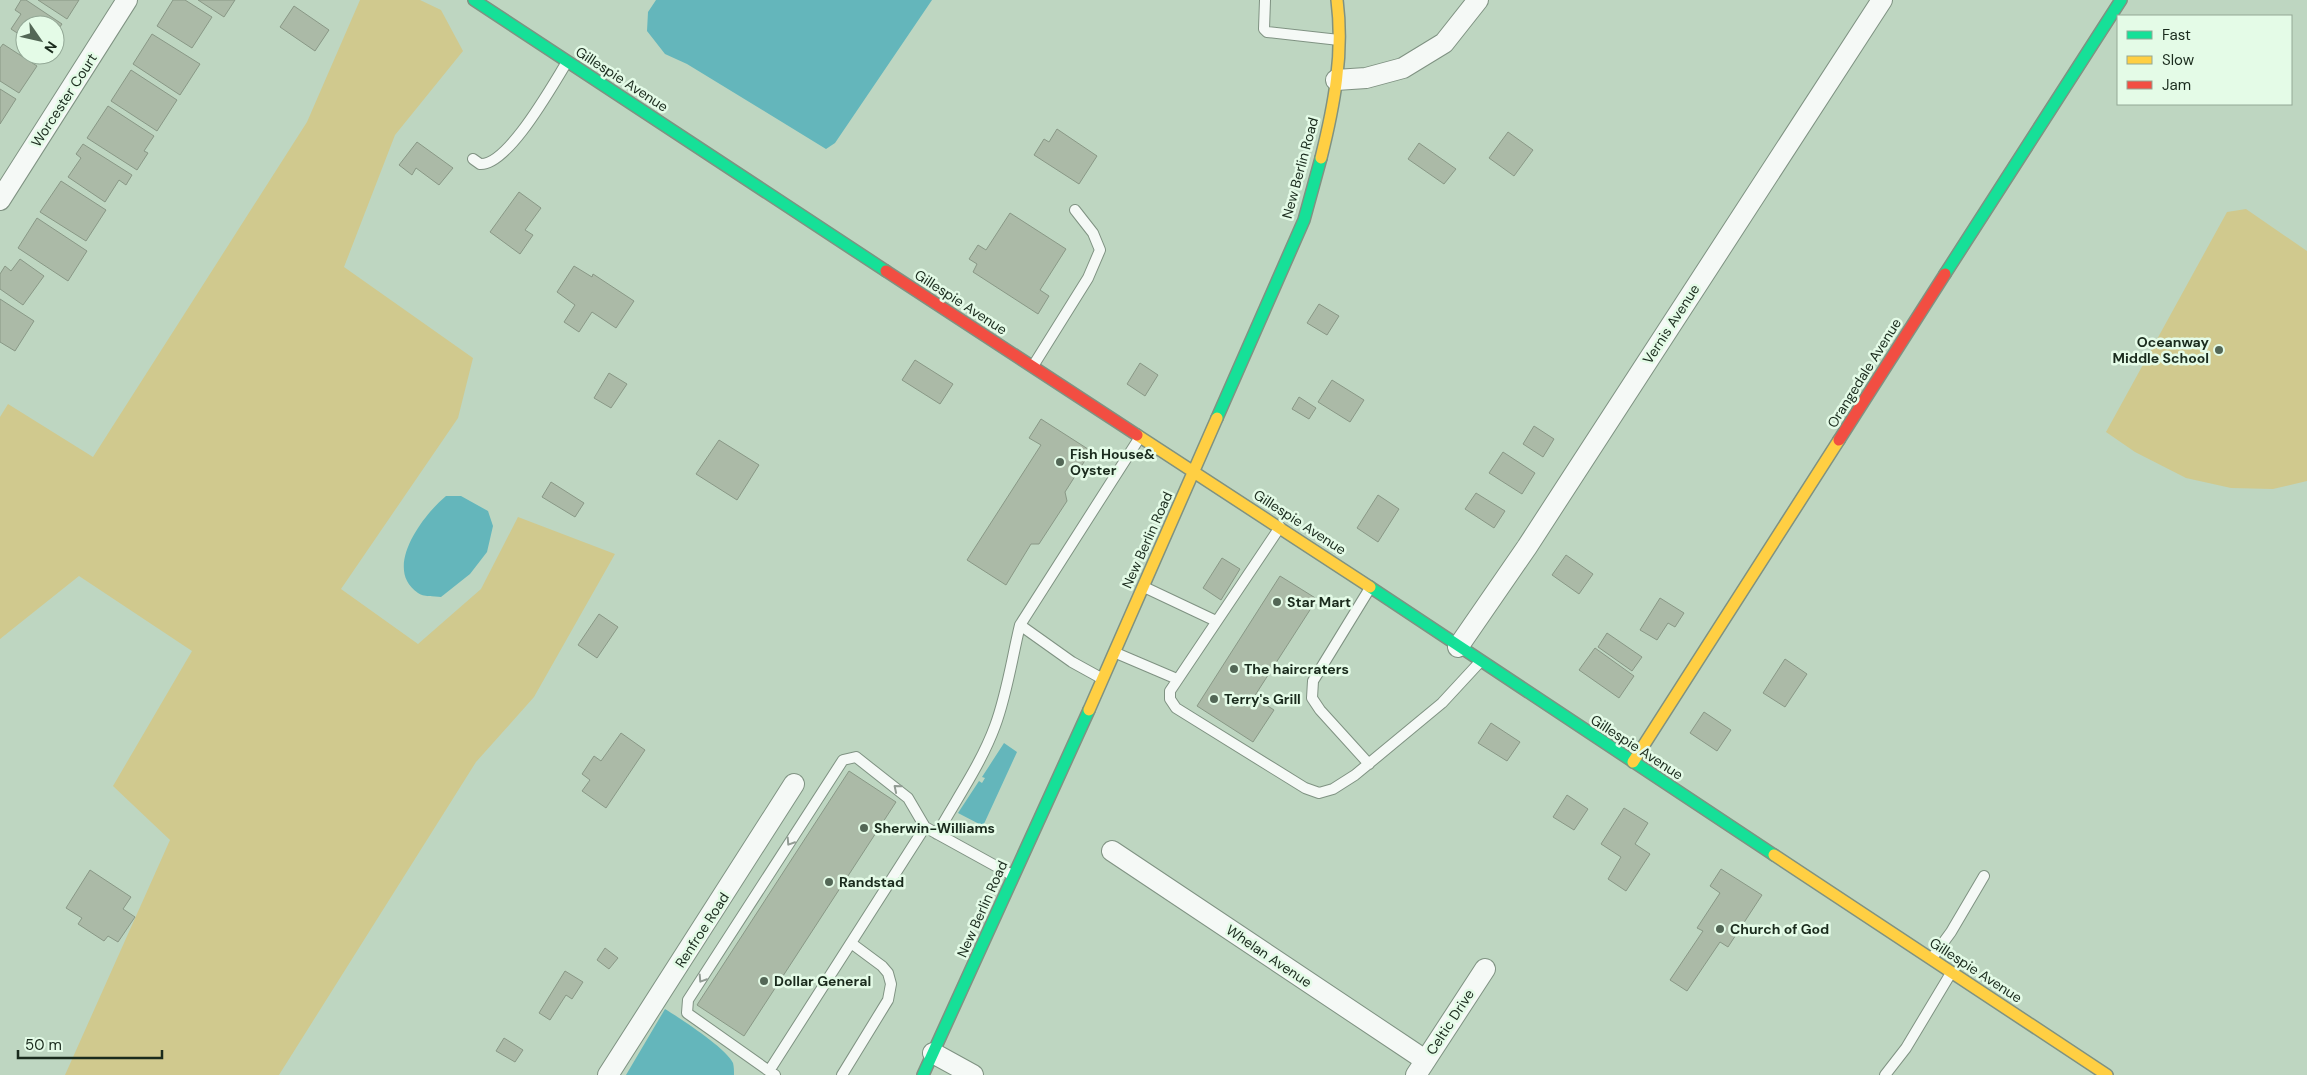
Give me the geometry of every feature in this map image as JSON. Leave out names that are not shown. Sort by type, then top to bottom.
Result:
[{"type":"street","name":"Worcester Court","points":[[0,200],[127,0]]},
{"type":"street","name":"Gillespie Avenue","points":[[474,0],[1140,437],[1280,526],[1480,662],[2107,1075]]},
{"type":"street","name":"New Berlin Road","points":[[923,1075],[1143,587],[1304,220],[1324,150],[1336,80],[1340,40],[1337,0]]},
{"type":"street","points":[[1336,80],[1366,78],[1403,68],[1444,43],[1478,0]]},
{"type":"street","name":"Vernis Avenue","points":[[1458,647],[1527,546],[1882,0]]},
{"type":"street","name":"Orangedale Avenue","points":[[1632,762],[2121,0]]},
{"type":"street","name":"Renfroe Road","points":[[608,1075],[794,784]]},
{"type":"street","name":"Whelan Avenue","points":[[1112,851],[1421,1068]]},
{"type":"street","name":"Celtic Drive","points":[[1421,1068],[1485,969]]},
{"type":"street","points":[[933,1052],[973,1075]]},
{"type":"lane","points":[[1265,0],[1264,28],[1267,32],[1340,40]]},
{"type":"lane","points":[[473,159],[480,164],[489,162],[514,140],[528,125],[567,61]]},
{"type":"lane","points":[[1033,367],[1088,278],[1100,250],[1093,233],[1075,210]]},
{"type":"lane","points":[[937,834],[965,787],[994,728],[1000,711],[1020,625],[1140,437]]},
{"type":"lane","points":[[1280,526],[1170,690],[1170,699],[1176,708],[1304,788],[1319,793],[1333,789],[1369,764],[1442,703],[1480,662]]},
{"type":"lane","points":[[1143,587],[1216,621]]},
{"type":"lane","points":[[1369,764],[1320,710],[1312,698],[1313,681],[1371,588]]},
{"type":"lane","points":[[1020,625],[1072,662],[1102,679]]},
{"type":"lane","points":[[1114,652],[1177,679]]},
{"type":"lane","points":[[925,827],[851,943],[772,1073],[687,1013],[688,1000],[843,760],[856,757],[884,777],[908,798],[925,827],[1013,876]]},
{"type":"lane","points":[[1932,959],[1951,932],[1984,876]]},
{"type":"lane","points":[[842,1075],[888,1000],[891,984],[888,973],[882,966],[851,943]]},
{"type":"lane","points":[[1885,1075],[1906,1048],[1952,972]]},
{"type":"shaded area","points":[[360,0],[420,0],[441,10],[463,51],[395,135],[344,267],[473,358],[458,418],[341,589],[418,644],[481,589],[518,517],[615,554],[534,697],[476,762],[279,1075],[65,1075],[170,840],[113,786],[192,651],[79,576],[0,639],[0,417],[8,404],[93,457],[307,122]]},
{"type":"shaded area","points":[[2246,209],[2307,251],[2307,481],[2273,489],[2231,488],[2186,478],[2135,452],[2106,432],[2227,212]]},
{"type":"water","points":[[656,0],[932,0],[835,143],[826,149],[687,64],[665,54],[647,31],[648,12]]},
{"type":"water","points":[[446,496],[461,496],[488,511],[493,526],[487,552],[470,574],[441,597],[423,595],[418,593],[408,583],[404,570],[405,557],[418,529],[427,516]]},
{"type":"water","points":[[1004,743],[1017,752],[983,826],[958,813],[979,781],[982,783],[985,778],[982,777]]},
{"type":"water","points":[[665,1009],[722,1050],[733,1063],[734,1075],[626,1075]]},
{"type":"building","points":[[21,0],[26,0],[48,15],[20,15],[15,10]]},
{"type":"building","points":[[38,0],[79,0],[67,19],[65,15],[61,15]]},
{"type":"building","points":[[173,0],[185,0],[212,17],[192,48],[157,26]]},
{"type":"building","points":[[198,0],[235,0],[224,17]]},
{"type":"building","points":[[294,6],[329,30],[315,51],[280,27]]},
{"type":"building","points":[[15,23],[15,32],[11,29]]},
{"type":"building","points":[[152,34],[200,64],[180,95],[133,64]]},
{"type":"building","points":[[3,44],[15,52],[15,65],[37,66],[19,93],[0,81],[0,48]]},
{"type":"building","points":[[131,70],[177,100],[157,131],[111,101]]},
{"type":"building","points":[[0,89],[16,99],[0,124]]},
{"type":"building","points":[[108,106],[154,136],[144,151],[148,153],[137,170],[87,138]]},
{"type":"building","points":[[1057,129],[1097,156],[1079,184],[1034,155],[1044,139],[1049,142]]},
{"type":"building","points":[[1508,132],[1533,150],[1514,176],[1489,158]]},
{"type":"building","points":[[417,142],[453,168],[439,185],[416,168],[412,175],[399,165]]},
{"type":"building","points":[[1419,143],[1456,169],[1444,184],[1408,159]]},
{"type":"building","points":[[83,144],[132,175],[126,185],[119,180],[105,202],[68,177],[81,158],[76,154]]},
{"type":"building","points":[[61,181],[106,210],[86,241],[40,212]]},
{"type":"building","points":[[519,192],[541,208],[525,230],[533,235],[520,254],[490,232]]},
{"type":"building","points":[[1010,213],[1066,249],[1040,290],[1049,296],[1038,314],[973,272],[977,264],[969,259],[978,245],[986,250]]},
{"type":"building","points":[[37,218],[87,251],[68,281],[18,248]]},
{"type":"building","points":[[20,259],[44,276],[23,305],[0,289],[0,274],[5,266],[11,271]]},
{"type":"building","points":[[574,266],[592,277],[593,274],[634,301],[616,328],[592,312],[579,332],[564,322],[575,305],[557,292]]},
{"type":"building","points":[[0,299],[34,321],[15,351],[0,342]]},
{"type":"building","points":[[1319,304],[1339,316],[1327,335],[1307,323]]},
{"type":"building","points":[[915,360],[953,384],[940,404],[902,380]]},
{"type":"building","points":[[1140,363],[1158,375],[1145,396],[1127,384]]},
{"type":"building","points":[[609,373],[627,384],[611,408],[594,398]]},
{"type":"building","points":[[1332,380],[1364,400],[1350,422],[1318,402]]},
{"type":"building","points":[[1299,397],[1316,408],[1309,419],[1292,409]]},
{"type":"building","points":[[1041,419],[1091,451],[1065,492],[1067,501],[1039,544],[1031,544],[1006,585],[967,560],[1041,445],[1029,438]]},
{"type":"building","points":[[1534,426],[1554,439],[1543,457],[1523,444]]},
{"type":"building","points":[[719,440],[759,465],[737,500],[696,474]]},
{"type":"building","points":[[1503,452],[1535,473],[1522,494],[1489,473]]},
{"type":"building","points":[[551,482],[584,503],[575,517],[542,497]]},
{"type":"building","points":[[1476,493],[1505,511],[1494,528],[1465,509]]},
{"type":"building","points":[[1378,495],[1399,509],[1378,542],[1357,528]]},
{"type":"building","points":[[1566,555],[1593,574],[1579,594],[1552,575]]},
{"type":"building","points":[[1222,558],[1240,569],[1221,600],[1203,588]]},
{"type":"building","points":[[1280,576],[1317,599],[1254,697],[1274,710],[1253,742],[1197,706]]},
{"type":"building","points":[[1660,598],[1684,613],[1675,627],[1668,623],[1657,640],[1640,630]]},
{"type":"building","points":[[599,614],[618,627],[597,658],[578,645]]},
{"type":"building","points":[[1607,633],[1642,657],[1632,671],[1598,647]]},
{"type":"building","points":[[1595,648],[1634,676],[1619,698],[1579,670]]},
{"type":"building","points":[[1785,659],[1807,674],[1785,707],[1763,693]]},
{"type":"building","points":[[1704,712],[1731,730],[1717,751],[1690,733]]},
{"type":"building","points":[[1491,723],[1520,742],[1507,761],[1478,743]]},
{"type":"building","points":[[621,733],[645,750],[606,808],[582,791],[590,780],[582,774],[594,756],[601,761]]},
{"type":"building","points":[[849,771],[896,802],[744,1036],[697,1005]]},
{"type":"building","points":[[1567,795],[1588,809],[1574,830],[1553,817]]},
{"type":"building","points":[[1624,808],[1648,823],[1635,844],[1650,854],[1626,891],[1608,879],[1621,857],[1601,844]]},
{"type":"building","name":"Church of God","points":[[1721,869],[1762,895],[1728,947],[1720,942],[1687,991],[1670,980],[1703,931],[1697,928],[1720,893],[1710,886]]},
{"type":"building","points":[[90,870],[131,897],[123,909],[135,917],[118,942],[108,936],[104,941],[78,924],[82,918],[66,908]]},
{"type":"building","points":[[605,948],[618,958],[609,969],[597,960]]},
{"type":"building","points":[[565,971],[583,982],[572,999],[566,995],[550,1020],[539,1013]]},
{"type":"building","points":[[504,1038],[523,1050],[515,1062],[496,1051]]},
{"type":"traffic: fast","points":[[474,0],[886,271]]},
{"type":"traffic: fast","points":[[1945,274],[2121,0]]},
{"type":"traffic: fast","points":[[1217,418],[1304,220],[1321,158]]},
{"type":"traffic: fast","points":[[1370,587],[1774,855]]},
{"type":"traffic: fast","points":[[923,1075],[1089,710]]},
{"type":"traffic: slow","points":[[1321,158],[1334,99],[1336,80],[1339,40],[1337,0]]},
{"type":"traffic: slow","points":[[1089,710],[1217,418]]},
{"type":"traffic: slow","points":[[1137,435],[1370,587]]},
{"type":"traffic: slow","points":[[1633,762],[1839,440]]},
{"type":"traffic: slow","points":[[1774,855],[2107,1075]]},
{"type":"traffic: jam","points":[[886,271],[1137,435]]},
{"type":"traffic: jam","points":[[1839,440],[1945,274]]},
{"type":"place","name":"Oceanway Middle School","points":[[2219,350]]},
{"type":"place","name":"Fish House& Oyster","points":[[1060,462]]},
{"type":"place","name":"Star Mart","points":[[1277,602]]},
{"type":"place","name":"The haircraters","points":[[1234,669]]},
{"type":"place","name":"Terry's Grill","points":[[1214,699]]},
{"type":"place","name":"Sherwin-Williams","points":[[864,828]]},
{"type":"place","name":"Randstad","points":[[829,882]]},
{"type":"place","name":"Church of God","points":[[1720,929]]},
{"type":"place","name":"Dollar General","points":[[764,981]]}]
